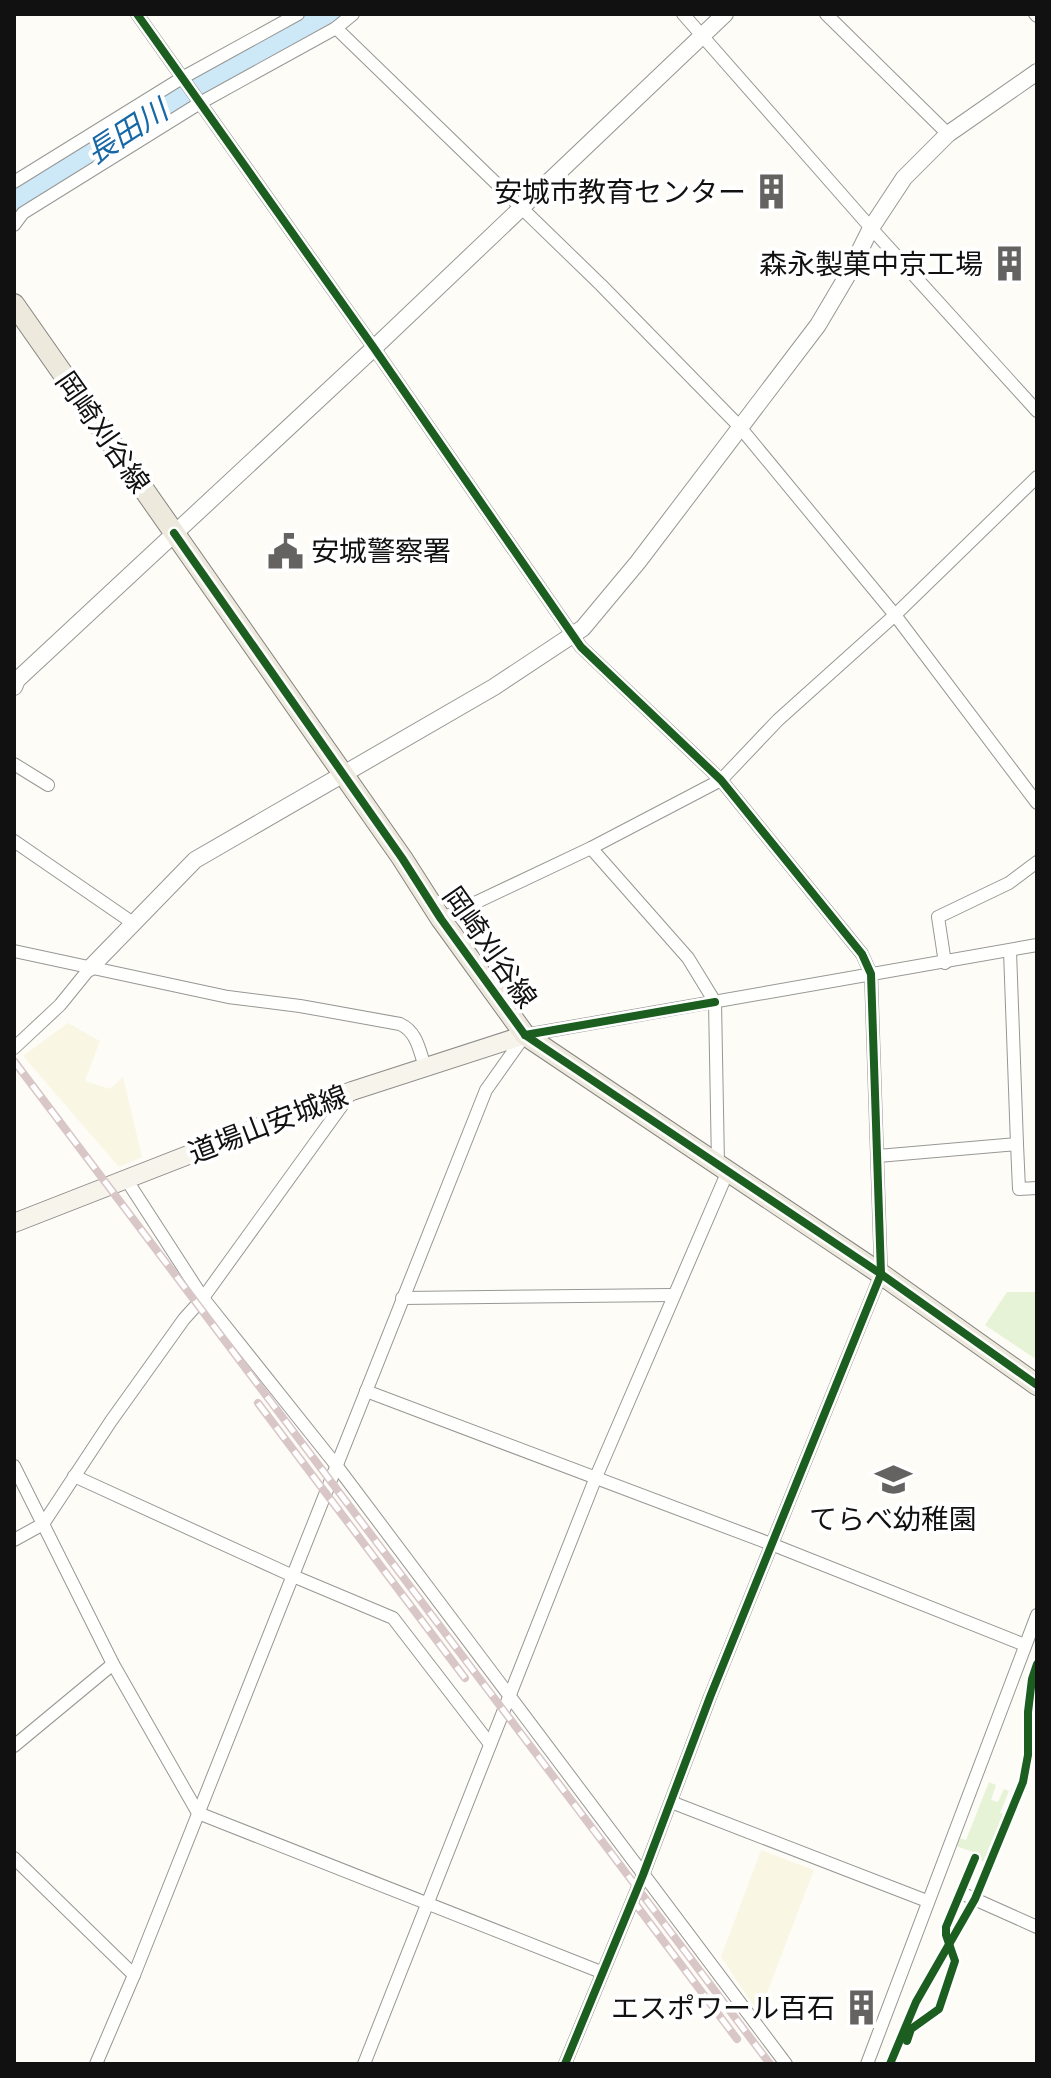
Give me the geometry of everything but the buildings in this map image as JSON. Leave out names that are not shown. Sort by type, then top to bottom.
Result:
[{"type":"main road","name":"岡崎刈谷線","points":[[14,304],[525,1035],[881,1274],[1037,1385]]},
{"type":"main road","name":"道場山安城線","points":[[14,1223],[352,1091],[525,1035]]},
{"type":"street","points":[[137,14],[374,348],[572,636],[629,696],[721,780],[862,954],[871,974],[881,1274],[565,2064]]},
{"type":"street","points":[[14,182],[298,14]]},
{"type":"street","points":[[14,225],[23,213],[198,100],[336,28],[353,14]]},
{"type":"street","points":[[683,14],[1037,411]]},
{"type":"street","points":[[15,681],[374,348],[725,14]]},
{"type":"street","points":[[826,14],[948,134]]},
{"type":"street","points":[[336,28],[601,285],[739,426],[895,615],[1037,803]]},
{"type":"street","points":[[14,1048],[60,1005],[90,968],[195,860],[494,687],[572,636],[610,597],[818,325],[871,228],[904,178],[948,134],[1037,72]]},
{"type":"street","points":[[441,919],[591,848],[721,780],[778,720],[895,615],[1037,477]]},
{"type":"street","points":[[14,764],[48,785]]},
{"type":"street","points":[[14,841],[133,923]]},
{"type":"street","points":[[364,2064],[596,1477],[723,1167],[715,1002],[688,958],[591,848]]},
{"type":"street","points":[[945,963],[938,917],[1009,883],[1037,862]]},
{"type":"street","points":[[96,2064],[486,1090],[525,1035],[1037,945]]},
{"type":"street","points":[[14,951],[228,997],[400,1024],[409,1028],[415,1037],[425,1067]]},
{"type":"street","points":[[1010,951],[1019,1189],[1037,1188]]},
{"type":"street","points":[[14,1540],[43,1524],[175,1332],[203,1298],[352,1091]]},
{"type":"street","points":[[878,1156],[1017,1144]]},
{"type":"street","points":[[126,1179],[203,1298],[336,1465],[786,2064]]},
{"type":"street","points":[[402,1298],[673,1295]]},
{"type":"street","points":[[366,1391],[771,1544],[1025,1645]]},
{"type":"street","points":[[14,1466],[113,1664],[198,1813],[601,1972]]},
{"type":"street","points":[[74,1476],[393,1618],[490,1744]]},
{"type":"street","points":[[867,2064],[1037,1615]]},
{"type":"street","points":[[14,1746],[113,1664]]},
{"type":"street","points":[[671,1802],[927,1901]]},
{"type":"street","points":[[14,1858],[134,1975]]},
{"type":"street","points":[[961,1893],[1036,1925]]},
{"type":"shaded area","points":[[68,1023],[100,1041],[85,1081],[110,1089],[123,1077],[142,1157],[119,1167],[23,1056]]},
{"type":"shaded area","points":[[761,1850],[814,1870],[759,2014],[721,1957]]},
{"type":"green space","points":[[1007,1292],[1037,1292],[1037,1360],[985,1325]]},
{"type":"green space","points":[[989,1782],[996,1785],[991,1800],[998,1802],[1004,1789],[1009,1791],[1000,1813],[1004,1814],[985,1862],[972,1857],[973,1852],[956,1846],[959,1838],[966,1840]]},
{"type":"waterway","name":"長田川","points":[[14,205],[174,102],[326,14]]},
{"type":"railway","points":[[14,1061],[770,2064]]},
{"type":"railway","points":[[258,1403],[465,1678]]},
{"type":"railway","points":[[631,1898],[737,2039]]},
{"type":"cycle path","points":[[137,14],[581,647],[721,780],[862,954],[871,974],[881,1274],[565,2064]]},
{"type":"cycle path","points":[[174,533],[525,1035],[881,1274],[1037,1385]]},
{"type":"cycle path","points":[[525,1035],[715,1002]]},
{"type":"cycle path","points":[[890,2064],[916,2002],[975,1899],[1023,1782],[1028,1755],[1028,1712],[1037,1664]]},
{"type":"cycle path","points":[[907,2041],[911,2029],[939,2009],[955,1961],[946,1927],[975,1858]]},
{"type":"place","name":"安城市教育センター","points":[[772,192]]},
{"type":"place","name":"森永製菓中京工場","points":[[1009,264]]},
{"type":"place","name":"安城警察署","points":[[285,551]]},
{"type":"place","name":"てらべ幼稚園","points":[[893,1479]]},
{"type":"place","name":"エスポワール百石","points":[[861,2008]]}]
